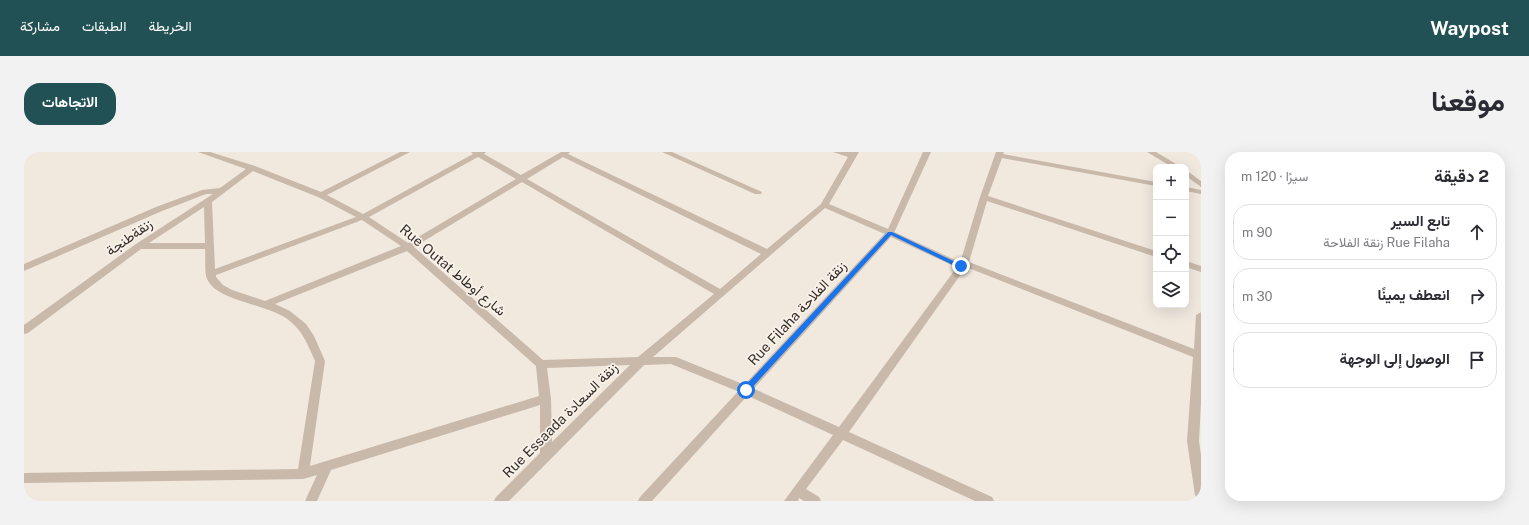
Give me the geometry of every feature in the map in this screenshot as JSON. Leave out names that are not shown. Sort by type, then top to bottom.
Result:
[{"type":"street","name":"Rue Outat شارع أوطاط","points":[[202,152],[252,168],[321,195],[363,217],[408,247],[541,364]]},
{"type":"street","points":[[321,195],[406,152]]},
{"type":"street","points":[[666,152],[758,192]]},
{"type":"street","points":[[837,152],[854,154]]},
{"type":"street","name":"Rue Filaha زنقة الفلاحة","points":[[644,501],[890,233],[927,152]]},
{"type":"street","points":[[1151,152],[1172,164]]},
{"type":"street","points":[[210,274],[363,217],[479,153],[720,293]]},
{"type":"street","points":[[266,304],[408,247],[565,153],[767,253]]},
{"type":"street","name":"Rue Essaada زنقة السعادة","points":[[500,501],[642,360],[824,205],[854,154]]},
{"type":"street","points":[[790,501],[962,264],[999,154],[1153,183]]},
{"type":"street","name":"زنقةطنجة","points":[[24,330],[139,246],[224,190],[252,168]]},
{"type":"street","points":[[1189,175],[1201,185]]},
{"type":"street","points":[[24,268],[159,209],[205,192],[224,190]]},
{"type":"street","points":[[1189,190],[1201,192]]},
{"type":"street","points":[[984,197],[1153,253]]},
{"type":"street","points":[[208,201],[211,278],[218,288],[229,293],[266,304],[287,313],[304,327],[314,344],[320,361],[303,474]]},
{"type":"street","points":[[824,205],[962,264],[1200,356]]},
{"type":"street","points":[[139,246],[209,246]]},
{"type":"street","points":[[1189,265],[1201,269]]},
{"type":"street","points":[[1201,315],[1197,443],[1201,495]]},
{"type":"street","points":[[546,455],[545,399],[541,364],[672,360],[746,390],[988,501]]},
{"type":"street","points":[[26,481],[303,474],[545,399]]},
{"type":"street","points":[[311,501],[327,467]]},
{"type":"street","points":[[798,491],[815,501]]},
{"type":"route","points":[[746,390],[890,233],[961,266]]}]
